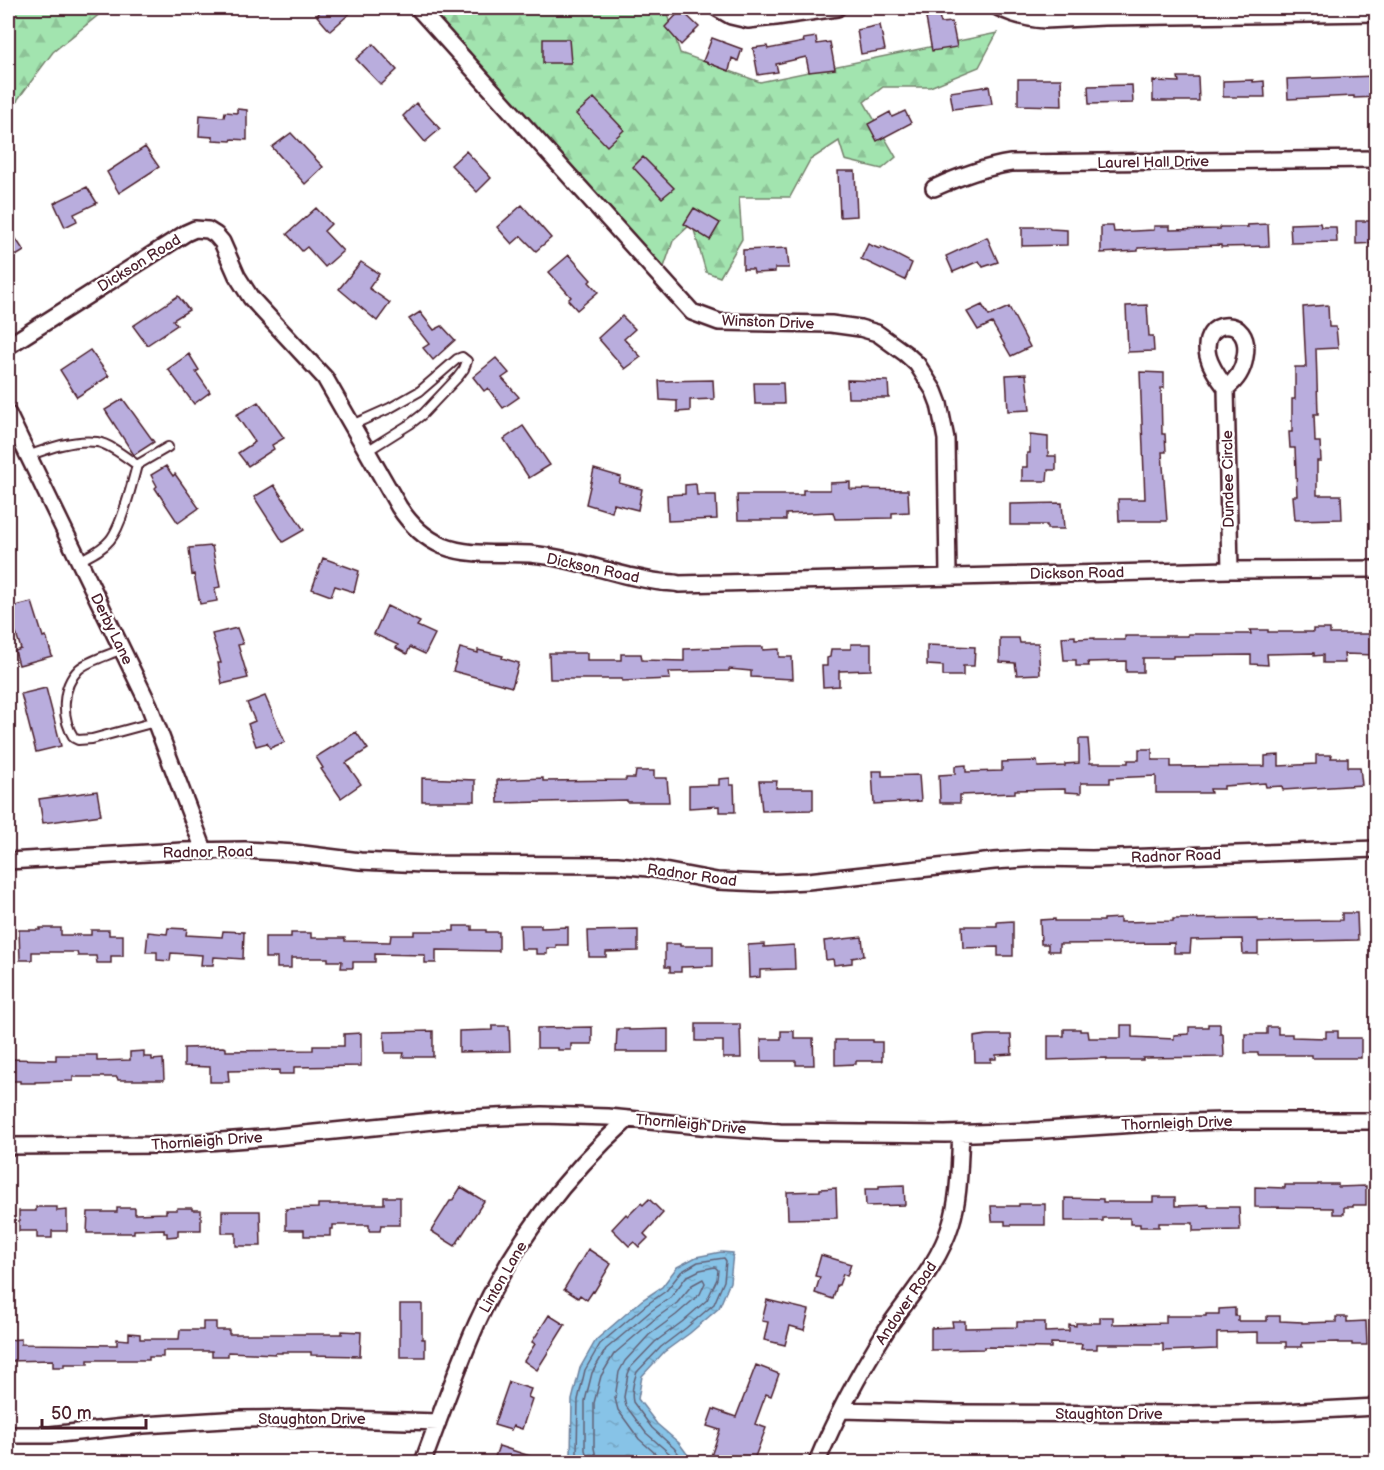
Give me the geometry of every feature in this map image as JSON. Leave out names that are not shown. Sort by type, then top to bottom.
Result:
[{"type":"street","name":"Winston Drive","points":[[418,8],[692,312],[719,322],[831,324],[860,328],[877,333],[917,364],[934,391],[946,439],[948,576]]},
{"type":"street","points":[[717,8],[741,19],[760,20],[837,8]]},
{"type":"street","points":[[999,8],[1014,15],[1045,20],[1345,10],[1377,13]]},
{"type":"street","name":"Laurel Hall Drive","points":[[934,188],[959,177],[1011,163],[1377,159]]},
{"type":"street","name":"Dickson Road","points":[[8,346],[186,233],[195,229],[208,230],[222,242],[237,276],[251,298],[321,373],[399,507],[424,536],[459,551],[471,554],[530,554],[629,576],[679,584],[948,576],[1377,569]]},
{"type":"street","name":"Dundee Circle","points":[[1226,388],[1230,570]]},
{"type":"street","name":"Derby Lane","points":[[8,414],[149,705],[204,850]]},
{"type":"street","name":"Radnor Road","points":[[8,861],[204,850],[245,850],[296,853],[360,861],[423,864],[616,865],[648,868],[717,881],[763,883],[1040,858],[1377,849]]},
{"type":"street","name":"Thornleigh Drive","points":[[8,1146],[167,1145],[491,1116],[581,1115],[780,1132],[961,1134],[1151,1123],[1377,1121]]},
{"type":"street","name":"Linton Lane","points":[[423,1462],[477,1322],[517,1250],[574,1173],[628,1119]]},
{"type":"street","name":"Andover Road","points":[[817,1462],[841,1410],[872,1354],[941,1250],[956,1205],[961,1134]]},
{"type":"street","name":"Staughton Drive","points":[[841,1410],[1193,1414],[1377,1407]]},
{"type":"street","name":"Staughton Drive","points":[[8,1435],[50,1435],[144,1425],[241,1419],[312,1418],[438,1422]]},
{"type":"lane","points":[[352,425],[420,392],[457,359],[462,357],[467,361],[458,377],[423,414],[367,451]]},
{"type":"lane","points":[[28,456],[71,443],[99,442],[138,465]]},
{"type":"lane","points":[[79,561],[105,545],[115,534],[138,465],[168,447]]},
{"type":"lane","points":[[122,650],[85,665],[73,676],[64,700],[68,729],[74,738],[83,740],[155,722]]},
{"type":"green space","points":[[8,8],[107,8],[53,52],[18,99],[8,127]]},
{"type":"green space","points":[[430,8],[666,8],[680,53],[760,82],[997,33],[979,67],[930,87],[883,87],[864,102],[896,157],[882,169],[845,160],[839,141],[810,160],[790,197],[739,197],[742,239],[720,277],[706,272],[692,223],[673,241],[663,270]]},
{"type":"water","points":[[721,1252],[733,1253],[730,1282],[719,1308],[664,1352],[642,1376],[638,1399],[657,1424],[679,1443],[693,1462],[576,1462],[571,1456],[572,1400],[580,1368],[596,1340],[642,1300],[662,1287],[677,1267],[696,1257]]},
{"type":"building","points":[[313,8],[356,8],[330,31],[317,16],[319,13]]},
{"type":"building","points":[[681,10],[699,27],[681,45],[665,27]]},
{"type":"building","points":[[939,16],[941,23],[952,22],[957,47],[932,51],[926,18]]},
{"type":"building","points":[[880,25],[885,50],[861,54],[857,30]]},
{"type":"building","points":[[816,37],[817,44],[830,42],[835,69],[809,72],[806,57],[776,64],[778,72],[758,75],[753,48],[767,46],[768,49],[804,42],[803,39]]},
{"type":"building","points":[[712,38],[742,49],[738,61],[732,58],[729,71],[703,61]]},
{"type":"building","points":[[543,39],[569,39],[571,63],[543,63]]},
{"type":"building","points":[[373,44],[397,70],[381,85],[356,59]]},
{"type":"building","points":[[1377,76],[1377,97],[1288,99],[1287,79]]},
{"type":"building","points":[[1178,77],[1198,77],[1199,101],[1153,101],[1153,81],[1179,82]]},
{"type":"building","points":[[1018,79],[1061,79],[1062,106],[1018,105]]},
{"type":"building","points":[[1253,80],[1253,82],[1264,81],[1265,97],[1223,97],[1223,81]]},
{"type":"building","points":[[1132,85],[1133,103],[1089,104],[1088,86]]},
{"type":"building","points":[[989,86],[992,104],[953,109],[950,92]]},
{"type":"building","points":[[594,98],[624,130],[607,146],[576,114]]},
{"type":"building","points":[[416,103],[440,129],[425,142],[403,116]]},
{"type":"building","points":[[237,109],[247,110],[247,140],[213,140],[213,137],[199,136],[200,115],[224,117],[225,112],[237,113]]},
{"type":"building","points":[[905,111],[911,123],[877,141],[868,124],[890,112],[892,117]]},
{"type":"building","points":[[291,133],[323,167],[305,184],[272,147]]},
{"type":"building","points":[[145,147],[159,167],[119,193],[107,172]]},
{"type":"building","points":[[466,151],[491,178],[477,192],[451,165]]},
{"type":"building","points":[[643,157],[674,188],[662,198],[633,167]]},
{"type":"building","points":[[838,171],[855,171],[857,216],[840,217]]},
{"type":"building","points":[[87,187],[97,203],[74,214],[77,221],[65,227],[54,203]]},
{"type":"building","points":[[522,205],[551,238],[536,251],[521,236],[512,244],[497,227]]},
{"type":"building","points":[[316,208],[331,224],[324,231],[343,251],[325,267],[307,247],[302,251],[287,234]]},
{"type":"building","points":[[694,208],[720,223],[710,240],[684,224]]},
{"type":"building","points":[[1356,221],[1376,221],[1377,243],[1356,244]]},
{"type":"building","points":[[1320,223],[1321,227],[1336,227],[1337,242],[1291,243],[1290,224]]},
{"type":"building","points":[[1268,224],[1269,246],[1138,248],[1138,251],[1101,253],[1101,226],[1113,226],[1114,232],[1154,230],[1154,226],[1170,226],[1170,230],[1220,229],[1220,227]]},
{"type":"building","points":[[8,227],[24,251],[8,261]]},
{"type":"building","points":[[1022,227],[1067,230],[1067,245],[1022,246]]},
{"type":"building","points":[[987,237],[998,262],[983,267],[979,261],[953,272],[946,256]]},
{"type":"building","points":[[868,244],[880,249],[881,247],[912,263],[905,280],[861,259]]},
{"type":"building","points":[[787,248],[789,268],[775,268],[775,272],[754,273],[753,269],[743,269],[743,250]]},
{"type":"building","points":[[569,255],[591,280],[589,282],[598,292],[577,310],[568,300],[571,297],[549,272]]},
{"type":"building","points":[[361,262],[379,274],[369,288],[390,303],[377,321],[339,289]]},
{"type":"building","points":[[178,296],[189,310],[173,320],[177,325],[147,345],[133,326]]},
{"type":"building","points":[[982,305],[989,316],[1009,307],[1030,347],[1011,356],[992,323],[978,330],[967,312]]},
{"type":"building","points":[[1147,305],[1149,336],[1153,336],[1154,351],[1128,352],[1126,306]]},
{"type":"building","points":[[1328,305],[1329,327],[1336,327],[1338,348],[1316,349],[1318,414],[1314,414],[1315,442],[1320,442],[1321,461],[1317,461],[1317,495],[1341,495],[1342,519],[1295,520],[1293,496],[1297,496],[1295,448],[1290,448],[1289,432],[1292,432],[1295,367],[1306,367],[1303,307]]},
{"type":"building","points":[[420,312],[434,330],[442,326],[455,340],[433,360],[423,348],[429,344],[409,319]]},
{"type":"building","points":[[622,316],[635,329],[624,339],[641,357],[625,369],[598,338]]},
{"type":"building","points":[[90,350],[109,376],[77,397],[60,370]]},
{"type":"building","points":[[189,354],[199,370],[196,372],[210,392],[194,404],[168,369]]},
{"type":"building","points":[[496,358],[509,373],[502,378],[519,397],[503,408],[488,388],[484,391],[473,377]]},
{"type":"building","points":[[1140,372],[1164,373],[1164,388],[1161,388],[1162,434],[1165,434],[1166,452],[1162,452],[1167,521],[1119,521],[1118,499],[1145,499]]},
{"type":"building","points":[[1026,374],[1030,410],[1008,411],[1006,375]]},
{"type":"building","points":[[713,380],[714,399],[690,400],[690,411],[677,412],[677,401],[660,400],[659,381]]},
{"type":"building","points":[[847,380],[888,381],[889,398],[848,398]]},
{"type":"building","points":[[754,383],[783,383],[784,404],[755,404]]},
{"type":"building","points":[[123,399],[154,442],[134,455],[105,410]]},
{"type":"building","points":[[258,402],[284,438],[272,445],[274,449],[248,466],[238,453],[255,442],[236,415]]},
{"type":"building","points":[[523,426],[550,465],[529,478],[504,439]]},
{"type":"building","points":[[1030,435],[1048,437],[1048,456],[1056,456],[1056,470],[1048,470],[1047,481],[1022,481],[1022,467],[1027,467],[1027,453],[1030,453]]},
{"type":"building","points":[[166,466],[173,476],[175,474],[199,508],[178,523],[155,488],[157,486],[151,475]]},
{"type":"building","points":[[594,469],[621,477],[619,483],[642,489],[638,510],[614,504],[612,512],[586,504]]},
{"type":"building","points":[[850,482],[850,489],[908,490],[909,512],[892,513],[892,518],[835,519],[833,512],[786,514],[786,520],[738,520],[737,495],[803,495],[803,490],[830,490],[830,483]]},
{"type":"building","points":[[696,484],[697,495],[716,495],[717,519],[668,521],[667,495],[685,494],[685,485]]},
{"type":"building","points":[[274,485],[304,530],[283,542],[254,497]]},
{"type":"building","points":[[1062,503],[1064,529],[1047,529],[1047,525],[1010,525],[1010,504]]},
{"type":"building","points":[[212,546],[220,587],[215,588],[217,601],[200,604],[194,574],[192,575],[189,548]]},
{"type":"building","points":[[323,558],[359,571],[354,592],[335,586],[331,596],[312,589]]},
{"type":"building","points":[[32,602],[43,637],[46,636],[52,656],[19,665],[15,651],[21,649],[8,608]]},
{"type":"building","points":[[387,606],[420,622],[417,626],[435,634],[425,654],[410,647],[407,654],[396,648],[398,645],[374,634]]},
{"type":"building","points":[[237,628],[243,644],[238,645],[248,678],[222,684],[218,663],[221,663],[212,634]]},
{"type":"building","points":[[1313,629],[1330,629],[1330,634],[1377,634],[1377,655],[1344,654],[1345,663],[1323,663],[1323,655],[1314,656],[1314,653],[1267,654],[1268,665],[1251,664],[1251,655],[1143,658],[1143,672],[1126,672],[1126,661],[1088,662],[1089,666],[1076,666],[1076,660],[1064,660],[1062,637],[1125,640],[1125,636],[1251,634],[1250,630],[1313,632]]},
{"type":"building","points":[[1000,638],[1019,638],[1020,643],[1038,643],[1040,674],[1017,675],[1015,663],[1000,662]]},
{"type":"building","points":[[851,644],[871,644],[871,670],[839,671],[839,686],[823,687],[822,666],[827,666],[827,658],[830,657],[831,649],[851,649]]},
{"type":"building","points":[[927,645],[975,647],[974,666],[963,666],[963,676],[943,676],[943,666],[927,665]]},
{"type":"building","points":[[763,647],[763,650],[779,649],[779,657],[792,657],[793,679],[751,677],[751,671],[729,669],[729,671],[669,672],[670,679],[622,681],[622,679],[550,679],[549,653],[587,653],[587,660],[621,660],[621,654],[641,654],[642,660],[684,661],[684,649]]},
{"type":"building","points":[[460,648],[503,656],[502,658],[519,663],[512,687],[453,671]]},
{"type":"building","points":[[46,688],[61,746],[36,752],[21,694]]},
{"type":"building","points":[[265,696],[285,742],[270,748],[267,743],[256,746],[248,724],[255,721],[247,703]]},
{"type":"building","points":[[356,732],[368,749],[346,763],[361,784],[341,798],[321,769],[323,768],[316,757]]},
{"type":"building","points":[[1079,739],[1088,739],[1090,763],[1128,763],[1128,760],[1139,760],[1139,749],[1152,749],[1152,760],[1171,760],[1171,767],[1265,766],[1265,756],[1279,755],[1279,766],[1316,764],[1316,755],[1332,755],[1331,758],[1348,758],[1348,767],[1360,767],[1362,785],[1283,790],[1282,786],[1266,787],[1265,783],[1224,786],[1224,789],[1210,789],[1211,793],[1156,793],[1156,776],[1110,778],[1110,783],[1081,783],[1081,793],[1065,792],[1065,789],[1015,790],[1015,793],[960,795],[960,803],[940,803],[939,775],[955,774],[955,766],[966,765],[966,772],[1002,771],[1002,762],[1037,761],[1038,767],[1079,763]]},
{"type":"building","points":[[636,771],[654,771],[654,778],[667,778],[669,802],[627,802],[627,800],[498,803],[497,780],[543,778],[543,781],[626,780],[626,778],[635,778]]},
{"type":"building","points":[[872,771],[882,771],[882,776],[919,775],[921,801],[874,804]]},
{"type":"building","points":[[422,778],[475,780],[475,801],[422,801]]},
{"type":"building","points":[[730,778],[730,785],[734,785],[735,812],[719,812],[719,806],[689,808],[689,786],[719,785],[719,779]]},
{"type":"building","points":[[759,781],[777,781],[776,788],[813,788],[813,810],[762,811]]},
{"type":"building","points":[[97,791],[101,815],[43,823],[39,799]]},
{"type":"building","points":[[1342,913],[1357,913],[1358,940],[1258,942],[1258,954],[1243,954],[1242,939],[1191,940],[1190,953],[1174,953],[1174,943],[1059,944],[1059,951],[1048,951],[1048,944],[1041,944],[1040,920],[1104,921],[1104,919],[1120,918],[1120,922],[1258,918],[1258,921],[1342,920]]},
{"type":"building","points":[[1013,921],[1013,956],[998,956],[998,947],[963,948],[962,926],[997,926],[997,922]]},
{"type":"building","points":[[520,925],[541,925],[541,928],[568,927],[568,945],[547,948],[547,954],[536,954],[536,949],[521,949]]},
{"type":"building","points":[[454,926],[472,926],[472,930],[499,932],[499,951],[436,950],[436,963],[425,963],[425,955],[375,954],[375,962],[353,962],[353,968],[341,968],[342,961],[328,961],[328,958],[291,958],[291,968],[277,968],[277,958],[265,958],[265,937],[291,937],[291,933],[311,933],[311,938],[390,942],[391,935],[414,935],[414,931],[454,931]]},
{"type":"building","points":[[40,928],[61,928],[61,935],[91,935],[91,930],[109,930],[109,935],[123,935],[123,956],[111,956],[111,963],[97,963],[96,956],[78,956],[77,952],[32,952],[32,960],[20,960],[19,930],[40,930]]},
{"type":"building","points":[[168,928],[187,929],[186,935],[222,937],[223,931],[244,932],[243,959],[214,957],[213,965],[201,965],[202,955],[171,953],[170,961],[157,960],[157,952],[146,952],[148,932],[167,934]]},
{"type":"building","points":[[638,930],[638,951],[606,952],[606,957],[589,957],[588,931]]},
{"type":"building","points":[[862,937],[864,956],[852,958],[852,963],[834,965],[833,959],[826,960],[824,941]]},
{"type":"building","points":[[665,944],[713,946],[713,966],[681,967],[681,972],[670,972],[670,967],[665,967]]},
{"type":"building","points":[[764,944],[764,947],[794,945],[795,969],[760,970],[760,977],[749,978],[748,945]]},
{"type":"building","points":[[696,1024],[740,1024],[741,1058],[723,1058],[723,1041],[696,1041]]},
{"type":"building","points":[[1208,1024],[1220,1024],[1224,1057],[1048,1060],[1048,1036],[1064,1036],[1064,1029],[1088,1031],[1089,1038],[1121,1038],[1121,1025],[1132,1025],[1132,1037],[1174,1039],[1174,1035],[1189,1034],[1189,1027],[1208,1027]]},
{"type":"building","points":[[492,1026],[509,1026],[510,1051],[459,1052],[459,1031],[492,1030]]},
{"type":"building","points":[[592,1027],[592,1044],[571,1044],[571,1050],[537,1048],[537,1028]]},
{"type":"building","points":[[1267,1027],[1278,1027],[1278,1034],[1292,1034],[1292,1037],[1326,1038],[1326,1031],[1338,1031],[1338,1038],[1361,1038],[1361,1058],[1312,1058],[1312,1055],[1245,1053],[1245,1034],[1267,1034]]},
{"type":"building","points":[[617,1029],[668,1029],[668,1052],[616,1052]]},
{"type":"building","points":[[433,1031],[433,1057],[403,1057],[404,1053],[385,1053],[384,1032]]},
{"type":"building","points":[[781,1031],[794,1031],[794,1038],[813,1038],[814,1065],[796,1065],[796,1061],[762,1061],[761,1039],[781,1039]]},
{"type":"building","points":[[361,1033],[361,1066],[294,1067],[294,1074],[279,1074],[279,1070],[228,1071],[229,1082],[210,1082],[210,1067],[184,1066],[184,1048],[223,1047],[226,1051],[313,1050],[313,1046],[344,1046],[344,1034]]},
{"type":"building","points":[[1011,1035],[1012,1054],[996,1055],[996,1059],[991,1059],[991,1062],[975,1062],[974,1037]]},
{"type":"building","points":[[835,1040],[882,1042],[882,1061],[856,1061],[856,1064],[835,1065]]},
{"type":"building","points":[[144,1051],[144,1057],[152,1057],[152,1060],[163,1059],[164,1080],[73,1077],[73,1081],[20,1083],[20,1081],[8,1081],[8,1059],[56,1060],[56,1055],[97,1055],[97,1061],[130,1060],[130,1052]]},
{"type":"building","points":[[1338,1184],[1338,1187],[1366,1186],[1366,1205],[1344,1207],[1344,1214],[1333,1214],[1333,1208],[1255,1207],[1255,1187],[1285,1188],[1285,1185]]},
{"type":"building","points":[[904,1185],[905,1205],[866,1206],[865,1189]]},
{"type":"building","points":[[461,1187],[484,1201],[455,1246],[431,1231]]},
{"type":"building","points":[[836,1188],[837,1218],[788,1219],[787,1192]]},
{"type":"building","points":[[384,1197],[400,1197],[400,1225],[381,1225],[380,1231],[369,1231],[369,1225],[333,1225],[333,1229],[330,1229],[330,1236],[304,1236],[304,1230],[286,1230],[286,1209],[318,1208],[318,1204],[384,1204]]},
{"type":"building","points":[[1153,1197],[1175,1197],[1175,1206],[1239,1207],[1240,1230],[1193,1231],[1193,1223],[1159,1223],[1159,1227],[1140,1227],[1140,1224],[1130,1224],[1130,1218],[1065,1221],[1065,1198],[1103,1199],[1103,1202],[1153,1202]]},
{"type":"building","points":[[649,1199],[663,1213],[644,1234],[648,1238],[639,1247],[634,1242],[629,1246],[612,1229],[626,1214],[628,1216],[641,1203],[643,1205]]},
{"type":"building","points":[[1019,1204],[1045,1204],[1045,1225],[1005,1225],[1005,1221],[992,1221],[991,1206],[1019,1206]]},
{"type":"building","points":[[36,1207],[57,1207],[57,1211],[67,1210],[67,1231],[52,1231],[52,1238],[37,1238],[37,1231],[19,1231],[19,1211],[36,1211]]},
{"type":"building","points":[[117,1208],[135,1208],[135,1214],[166,1213],[166,1210],[177,1210],[177,1208],[201,1210],[201,1230],[178,1230],[178,1236],[167,1237],[164,1229],[134,1230],[134,1233],[87,1233],[88,1212],[117,1212]]},
{"type":"building","points":[[222,1211],[260,1211],[261,1246],[236,1246],[236,1233],[222,1233]]},
{"type":"building","points":[[588,1249],[611,1264],[587,1300],[580,1295],[578,1298],[564,1289]]},
{"type":"building","points":[[821,1255],[851,1264],[847,1276],[843,1274],[837,1285],[833,1299],[815,1293],[820,1277],[815,1276]]},
{"type":"building","points":[[767,1300],[809,1310],[804,1330],[790,1326],[785,1345],[764,1340],[768,1322],[762,1321]]},
{"type":"building","points":[[400,1304],[422,1304],[422,1339],[425,1339],[425,1357],[400,1357]]},
{"type":"building","points":[[1235,1308],[1238,1321],[1267,1321],[1267,1316],[1280,1316],[1280,1321],[1302,1323],[1336,1322],[1336,1317],[1347,1317],[1347,1322],[1366,1321],[1367,1345],[1339,1342],[1302,1343],[1302,1347],[1286,1347],[1286,1342],[1258,1342],[1258,1332],[1217,1333],[1217,1349],[1163,1351],[1163,1344],[1097,1344],[1097,1349],[1081,1349],[1082,1344],[1051,1343],[1051,1348],[984,1347],[984,1349],[931,1350],[931,1328],[953,1327],[952,1321],[965,1321],[965,1328],[1017,1327],[1017,1322],[1045,1322],[1045,1332],[1069,1331],[1069,1325],[1076,1326],[1076,1323],[1100,1323],[1100,1317],[1113,1317],[1113,1324],[1166,1323],[1166,1316],[1206,1316],[1206,1314],[1219,1314],[1219,1309]]},
{"type":"building","points":[[549,1315],[565,1325],[537,1370],[524,1361],[535,1344],[532,1342]]},
{"type":"building","points":[[203,1322],[216,1322],[216,1330],[229,1330],[229,1334],[361,1332],[360,1356],[311,1355],[311,1352],[275,1354],[228,1352],[228,1356],[212,1356],[212,1351],[163,1351],[163,1357],[149,1357],[149,1360],[88,1360],[88,1364],[64,1364],[64,1367],[53,1367],[53,1360],[8,1361],[8,1340],[21,1339],[21,1344],[117,1345],[117,1339],[129,1340],[129,1333],[140,1334],[140,1339],[179,1339],[180,1330],[203,1330]]},
{"type":"building","points":[[756,1365],[779,1374],[771,1396],[766,1394],[755,1424],[766,1428],[753,1462],[720,1462],[710,1459],[720,1430],[707,1426],[713,1409],[736,1417]]},
{"type":"building","points":[[509,1382],[531,1389],[528,1397],[532,1399],[522,1429],[513,1426],[511,1430],[494,1425]]},
{"type":"building","points":[[499,1446],[542,1460],[542,1462],[493,1462]]}]
